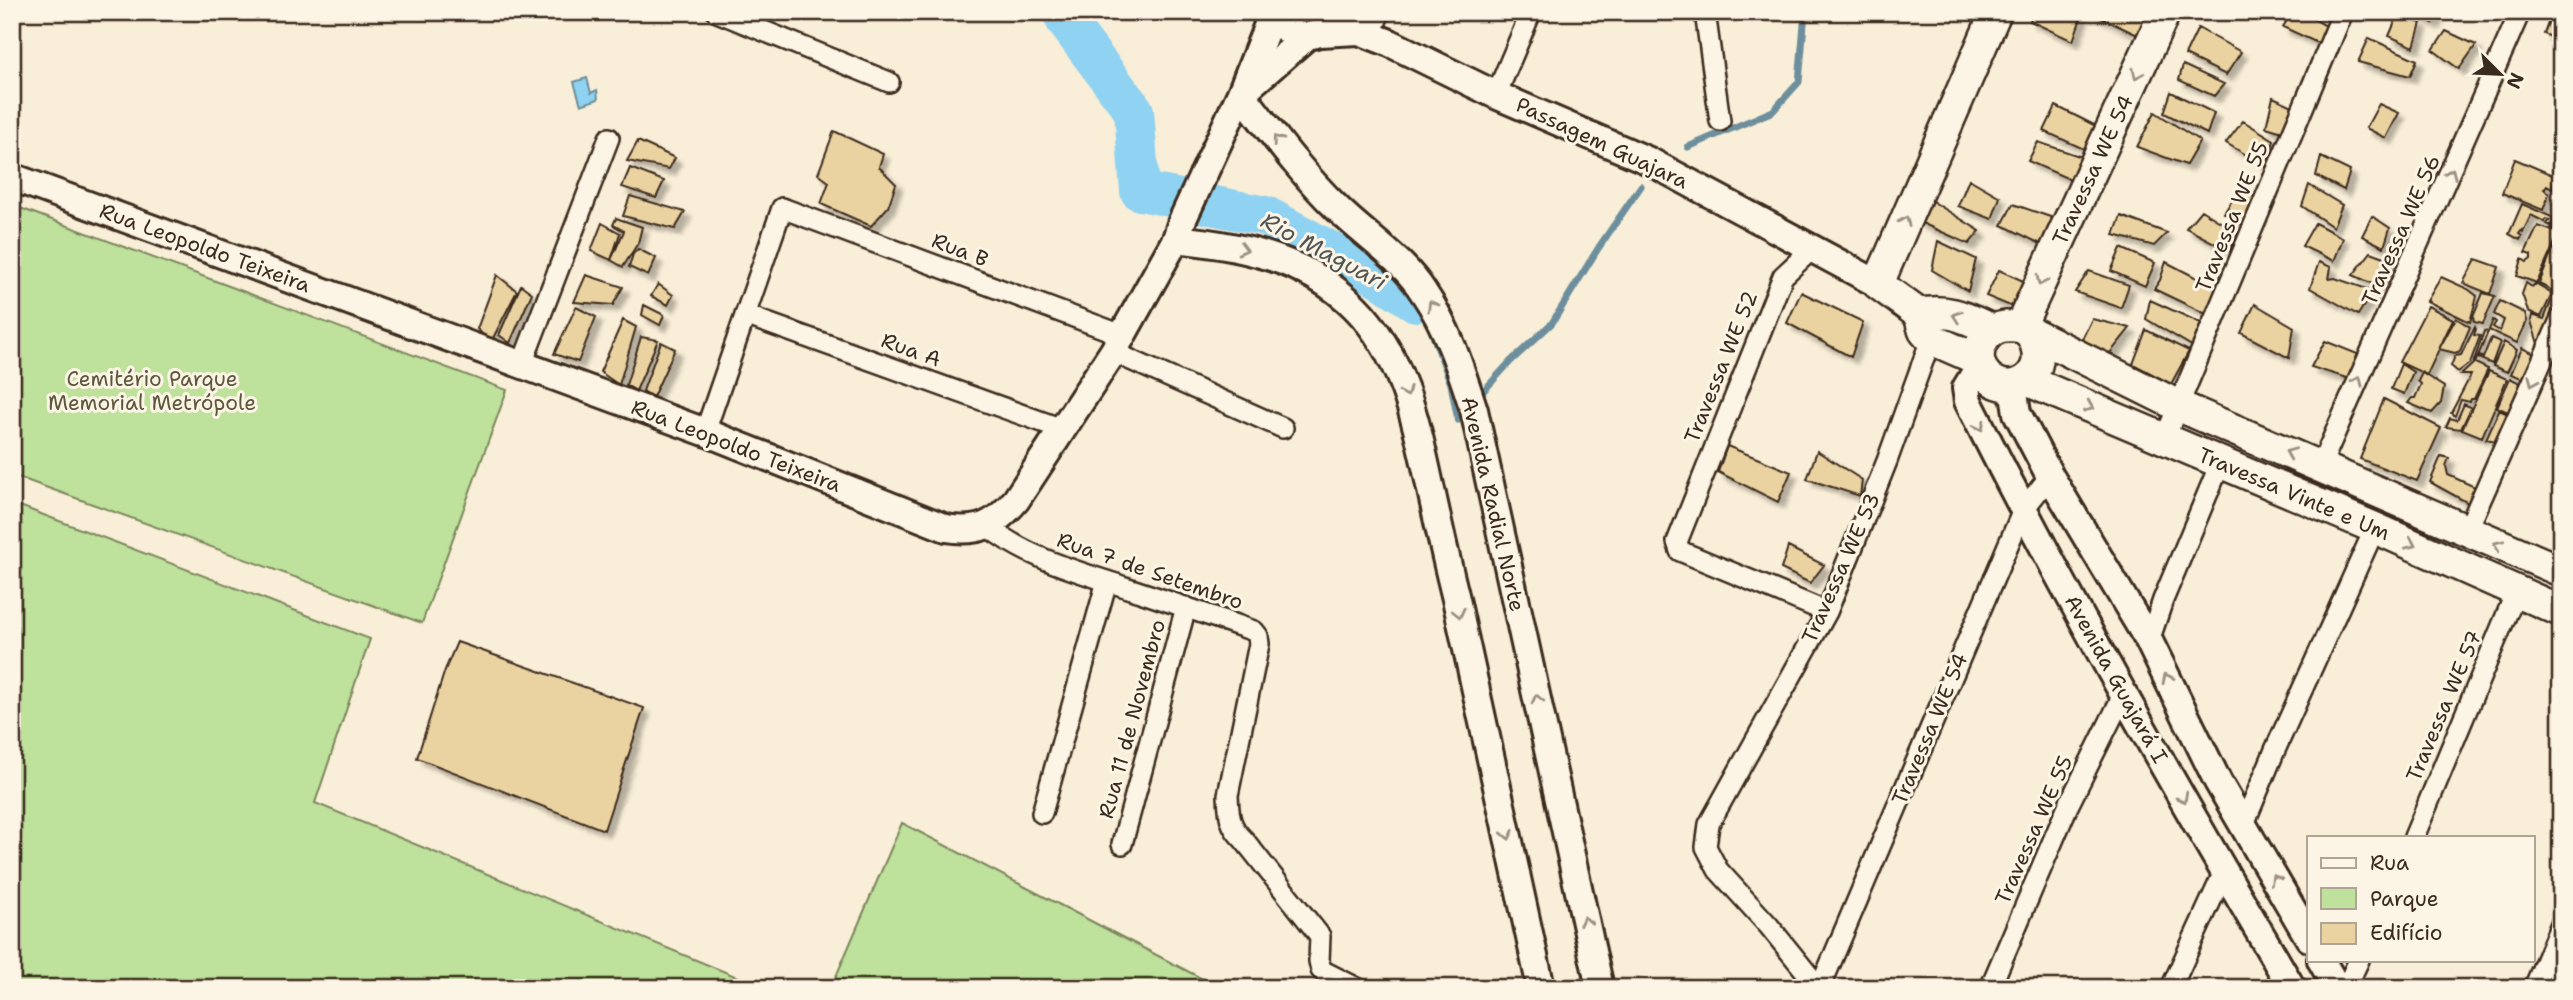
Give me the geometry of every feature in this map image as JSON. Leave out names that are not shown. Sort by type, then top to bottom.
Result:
[{"type":"main road","points":[[1274,12],[1289,32],[1313,35]]},
{"type":"main road","points":[[987,526],[1004,515],[1016,500],[1118,343],[1179,230],[1241,93],[1274,12]]},
{"type":"main road","points":[[1241,93],[1335,19],[1337,12]]},
{"type":"main road","points":[[1979,362],[1979,348],[1984,338],[2014,330],[2037,345],[2039,358],[2035,370],[2019,383],[1999,384],[1987,376],[1979,362],[1925,326],[1878,284],[1996,12]]},
{"type":"main road","name":"Travessa WE 54","points":[[2014,330],[2165,12]]},
{"type":"main road","name":"Passagem Guajara","points":[[1313,35],[1359,31],[1376,23],[1496,95],[1649,161],[1878,284]]},
{"type":"main road","name":"Avenida Radial Norte","points":[[1241,93],[1315,187],[1409,273],[1438,317],[1460,367],[1474,410],[1600,988]]},
{"type":"main road","name":"Rua Leopoldo Teixeira","points":[[12,177],[705,432],[946,528],[966,531],[987,526]]},
{"type":"main road","points":[[1179,230],[1275,257],[1314,275],[1355,306],[1382,340],[1410,401],[1495,769],[1541,988]]},
{"type":"main road","name":"Travessa Vinte e Um","points":[[1925,326],[1934,311],[1950,312],[2014,330],[2179,406],[2561,571]]},
{"type":"main road","name":"Avenida Guajará I","points":[[1979,362],[1966,388],[1968,401],[2023,510],[2124,693],[2292,988]]},
{"type":"main road","name":"Travessa Vinte e Um","points":[[2019,383],[2375,528],[2561,611]]},
{"type":"main road","name":"Avenida Guajará I","points":[[2019,383],[2017,413],[2050,476],[2149,641],[2218,782],[2307,934]]},
{"type":"main road","points":[[2322,962],[2337,988]]},
{"type":"street","points":[[716,12],[888,82]]},
{"type":"street","points":[[1496,95],[1531,12]]},
{"type":"street","points":[[1705,12],[1720,121]]},
{"type":"street","name":"Travessa WE 55","points":[[2164,440],[2343,12]]},
{"type":"street","name":"Travessa WE 56","points":[[2321,466],[2520,12]]},
{"type":"street","points":[[522,364],[609,138]]},
{"type":"street","name":"Rua B","points":[[745,315],[782,208],[1118,343],[1283,428]]},
{"type":"street","name":"Travessa WE 52","points":[[1812,249],[1783,276],[1677,542],[1680,551],[1827,611]]},
{"type":"street","points":[[705,432],[745,315]]},
{"type":"street","name":"Rua A","points":[[745,315],[1062,429]]},
{"type":"street","points":[[2467,531],[2561,318]]},
{"type":"street","name":"Travessa WE 53","points":[[1819,988],[1769,926],[1718,870],[1706,846],[1709,824],[1827,611],[1887,461],[1925,326]]},
{"type":"street","points":[[2149,641],[2220,464]]},
{"type":"street","name":"Travessa WE 54","points":[[1819,988],[2023,510],[2050,476]]},
{"type":"street","name":"Rua 7 de Setembro","points":[[987,526],[1007,542],[1032,555],[1254,631],[1259,644],[1228,795],[1229,820],[1233,830],[1244,840],[1320,936],[1321,970],[1357,988]]},
{"type":"street","points":[[2244,824],[2375,528]]},
{"type":"street","points":[[1042,814],[1107,581]]},
{"type":"street","name":"Travessa WE 57","points":[[2414,836],[2516,592]]},
{"type":"street","name":"Rua 11 de Novembro","points":[[1122,844],[1186,607]]},
{"type":"street","name":"Travessa WE 55","points":[[1990,988],[2067,808],[2124,693]]},
{"type":"street","points":[[2171,988],[2224,872]]},
{"type":"street","points":[[2533,988],[2561,924]]},
{"type":"street","points":[[2346,988],[2358,962]]},
{"type":"green space","name":"Cemitério Parque Memorial Metrópole","points":[[12,205],[507,390],[422,623],[12,475]]},
{"type":"green space","points":[[12,503],[370,639],[315,803],[764,988],[12,988]]},
{"type":"green space","points":[[902,823],[1220,988],[831,988]]},
{"type":"water","points":[[587,78],[591,93],[597,90],[598,99],[581,105],[574,82]]},
{"type":"building","points":[[2033,12],[2073,12],[2082,15],[2073,41],[2030,21]]},
{"type":"building","points":[[2095,12],[2158,12],[2146,39],[2095,15]]},
{"type":"building","points":[[2292,12],[2301,12],[2330,28],[2322,45],[2283,27]]},
{"type":"building","points":[[2412,12],[2438,12],[2433,23]]},
{"type":"building","points":[[2552,12],[2561,12],[2561,29],[2556,39],[2544,34]]},
{"type":"building","points":[[2398,15],[2421,23],[2414,47],[2389,36]]},
{"type":"building","points":[[2198,28],[2241,52],[2226,75],[2185,55]]},
{"type":"building","points":[[2446,31],[2476,45],[2459,69],[2433,50]]},
{"type":"building","points":[[2369,38],[2417,60],[2410,76],[2358,62]]},
{"type":"building","points":[[2183,65],[2224,84],[2214,96],[2179,80]]},
{"type":"building","points":[[2171,92],[2214,113],[2207,134],[2164,113]]},
{"type":"building","points":[[2273,97],[2295,107],[2286,133],[2266,127]]},
{"type":"building","points":[[2379,104],[2399,113],[2386,138],[2366,128]]},
{"type":"building","points":[[2056,106],[2098,127],[2086,150],[2044,131]]},
{"type":"building","points":[[2155,112],[2200,141],[2186,165],[2137,147]]},
{"type":"building","points":[[2243,121],[2274,140],[2267,167],[2226,143]]},
{"type":"building","points":[[834,131],[883,154],[879,167],[896,184],[888,207],[871,226],[821,204],[829,182],[818,174]]},
{"type":"building","points":[[638,141],[675,158],[669,169],[627,161]]},
{"type":"building","points":[[2038,142],[2091,160],[2078,183],[2028,161]]},
{"type":"building","points":[[2321,157],[2350,171],[2344,190],[2316,176]]},
{"type":"building","points":[[2515,159],[2555,176],[2552,188],[2547,185],[2544,189],[2549,194],[2543,210],[2502,193]]},
{"type":"building","points":[[630,168],[664,181],[656,198],[622,187]]},
{"type":"building","points":[[1969,179],[2000,197],[1992,219],[1958,206]]},
{"type":"building","points":[[2309,185],[2342,205],[2333,227],[2302,206]]},
{"type":"building","points":[[2240,188],[2261,201],[2247,228],[2224,213]]},
{"type":"building","points":[[630,196],[685,212],[675,229],[623,216]]},
{"type":"building","points":[[1927,198],[1980,231],[1969,244],[1917,221]]},
{"type":"building","points":[[2013,204],[2056,219],[2049,248],[2002,225]]},
{"type":"building","points":[[2522,204],[2554,218],[2551,226],[2547,224],[2550,220],[2546,219],[2545,222],[2531,215],[2523,232],[2522,230],[2519,234],[2522,236],[2520,240],[2509,234]]},
{"type":"building","points":[[2201,210],[2238,233],[2229,251],[2186,228]]},
{"type":"building","points":[[2121,216],[2167,233],[2154,246],[2114,235]]},
{"type":"building","points":[[2372,216],[2390,228],[2384,247],[2362,236]]},
{"type":"building","points":[[616,218],[642,227],[638,243],[623,267],[611,260],[624,231],[613,225]]},
{"type":"building","points":[[2556,220],[2561,222],[2561,233],[2553,229]]},
{"type":"building","points":[[602,223],[620,233],[611,260],[591,251]]},
{"type":"building","points":[[2315,223],[2343,238],[2334,261],[2302,246]]},
{"type":"building","points":[[2538,226],[2559,233],[2537,283],[2517,276],[2522,259],[2527,262],[2531,259],[2531,255],[2525,253]]},
{"type":"building","points":[[2561,233],[2561,250],[2554,248]]},
{"type":"building","points":[[1938,241],[1976,259],[1968,291],[1932,270]]},
{"type":"building","points":[[2121,248],[2155,263],[2145,286],[2111,271]]},
{"type":"building","points":[[638,249],[656,258],[648,276],[629,267],[633,254]]},
{"type":"building","points":[[2553,249],[2560,252],[2561,297],[2539,347],[2531,321],[2532,315],[2544,319],[2555,292],[2539,284]]},
{"type":"building","points":[[2371,252],[2390,259],[2384,289],[2353,275]]},
{"type":"building","points":[[2476,259],[2499,267],[2490,294],[2463,283]]},
{"type":"building","points":[[2166,262],[2224,292],[2206,314],[2154,289]]},
{"type":"building","points":[[2319,262],[2331,267],[2329,279],[2335,278],[2373,291],[2358,315],[2310,288]]},
{"type":"building","points":[[1999,270],[2030,284],[2020,310],[1986,296]]},
{"type":"building","points":[[2089,271],[2129,285],[2121,308],[2075,292]]},
{"type":"building","points":[[497,275],[517,291],[491,342],[477,329]]},
{"type":"building","points":[[586,275],[623,287],[613,305],[574,302]]},
{"type":"building","points":[[2441,277],[2477,296],[2470,322],[2427,301]]},
{"type":"building","points":[[2526,283],[2532,287],[2535,284],[2552,294],[2541,317],[2528,311],[2522,294]]},
{"type":"building","points":[[658,284],[673,295],[668,305],[651,296]]},
{"type":"building","points":[[521,285],[532,293],[510,343],[499,335]]},
{"type":"building","points":[[1801,292],[1863,322],[1851,357],[1787,323]]},
{"type":"building","points":[[2483,293],[2495,296],[2483,324],[2474,322],[2473,317]]},
{"type":"building","points":[[2150,300],[2201,323],[2192,346],[2146,319]]},
{"type":"building","points":[[2500,301],[2525,313],[2527,321],[2517,343],[2489,330],[2493,320],[2496,322],[2493,327],[2500,331],[2504,320],[2494,314]]},
{"type":"building","points":[[2255,304],[2294,327],[2289,358],[2241,333]]},
{"type":"building","points":[[644,305],[664,315],[660,325],[642,315]]},
{"type":"building","points":[[2428,306],[2453,319],[2427,375],[2399,362]]},
{"type":"building","points":[[576,307],[596,317],[578,362],[554,354]]},
{"type":"building","points":[[2456,318],[2470,327],[2460,351],[2455,353],[2439,349]]},
{"type":"building","points":[[2092,319],[2130,328],[2110,353],[2080,343]]},
{"type":"building","points":[[623,320],[636,327],[619,385],[600,372]]},
{"type":"building","points":[[2475,327],[2474,335],[2480,336],[2470,363],[2458,372],[2451,366],[2455,356],[2461,355]]},
{"type":"building","points":[[2146,330],[2189,351],[2171,384],[2133,364]]},
{"type":"building","points":[[2484,331],[2488,332],[2475,363],[2488,369],[2474,399],[2470,402],[2461,400],[2455,416],[2451,413],[2471,375],[2461,375],[2473,364]]},
{"type":"building","points":[[641,337],[658,340],[636,391],[626,385]]},
{"type":"building","points":[[2491,338],[2500,342],[2492,364],[2478,358],[2483,358]]},
{"type":"building","points":[[2325,341],[2360,355],[2353,380],[2311,367]]},
{"type":"building","points":[[661,342],[675,349],[653,397],[643,391]]},
{"type":"building","points":[[2504,342],[2517,350],[2507,372],[2493,366]]},
{"type":"building","points":[[2522,348],[2535,354],[2524,379],[2511,374]]},
{"type":"building","points":[[2401,364],[2413,372],[2404,394],[2391,389]]},
{"type":"building","points":[[2489,371],[2507,379],[2482,437],[2462,429]]},
{"type":"building","points":[[2422,373],[2444,387],[2441,403],[2432,413],[2408,403],[2415,398]]},
{"type":"building","points":[[2510,378],[2522,384],[2510,413],[2497,407]]},
{"type":"building","points":[[2384,399],[2441,428],[2417,481],[2360,459]]},
{"type":"building","points":[[2464,404],[2471,408],[2461,429],[2446,427],[2450,418],[2457,420]]},
{"type":"building","points":[[2499,410],[2508,414],[2496,441],[2486,439]]},
{"type":"building","points":[[1727,446],[1791,472],[1778,502],[1718,472]]},
{"type":"building","points":[[1817,451],[1862,480],[1860,496],[1807,479]]},
{"type":"building","points":[[2441,456],[2449,458],[2446,466],[2448,475],[2475,487],[2468,503],[2430,482]]},
{"type":"building","points":[[1788,547],[1824,565],[1810,583],[1781,569]]},
{"type":"building","points":[[457,642],[644,708],[604,830],[417,758],[445,670]]},
{"type":"waterway","name":"Rio Maguari","points":[[1062,12],[1134,111],[1140,191],[1266,216],[1380,278],[1416,302]]},
{"type":"waterway","points":[[1688,147],[1773,111],[1799,82],[1805,12]]},
{"type":"waterway","points":[[1477,398],[1511,361],[1552,323],[1641,186]]},
{"type":"waterway","points":[[1431,330],[1451,384],[1458,420]]}]
